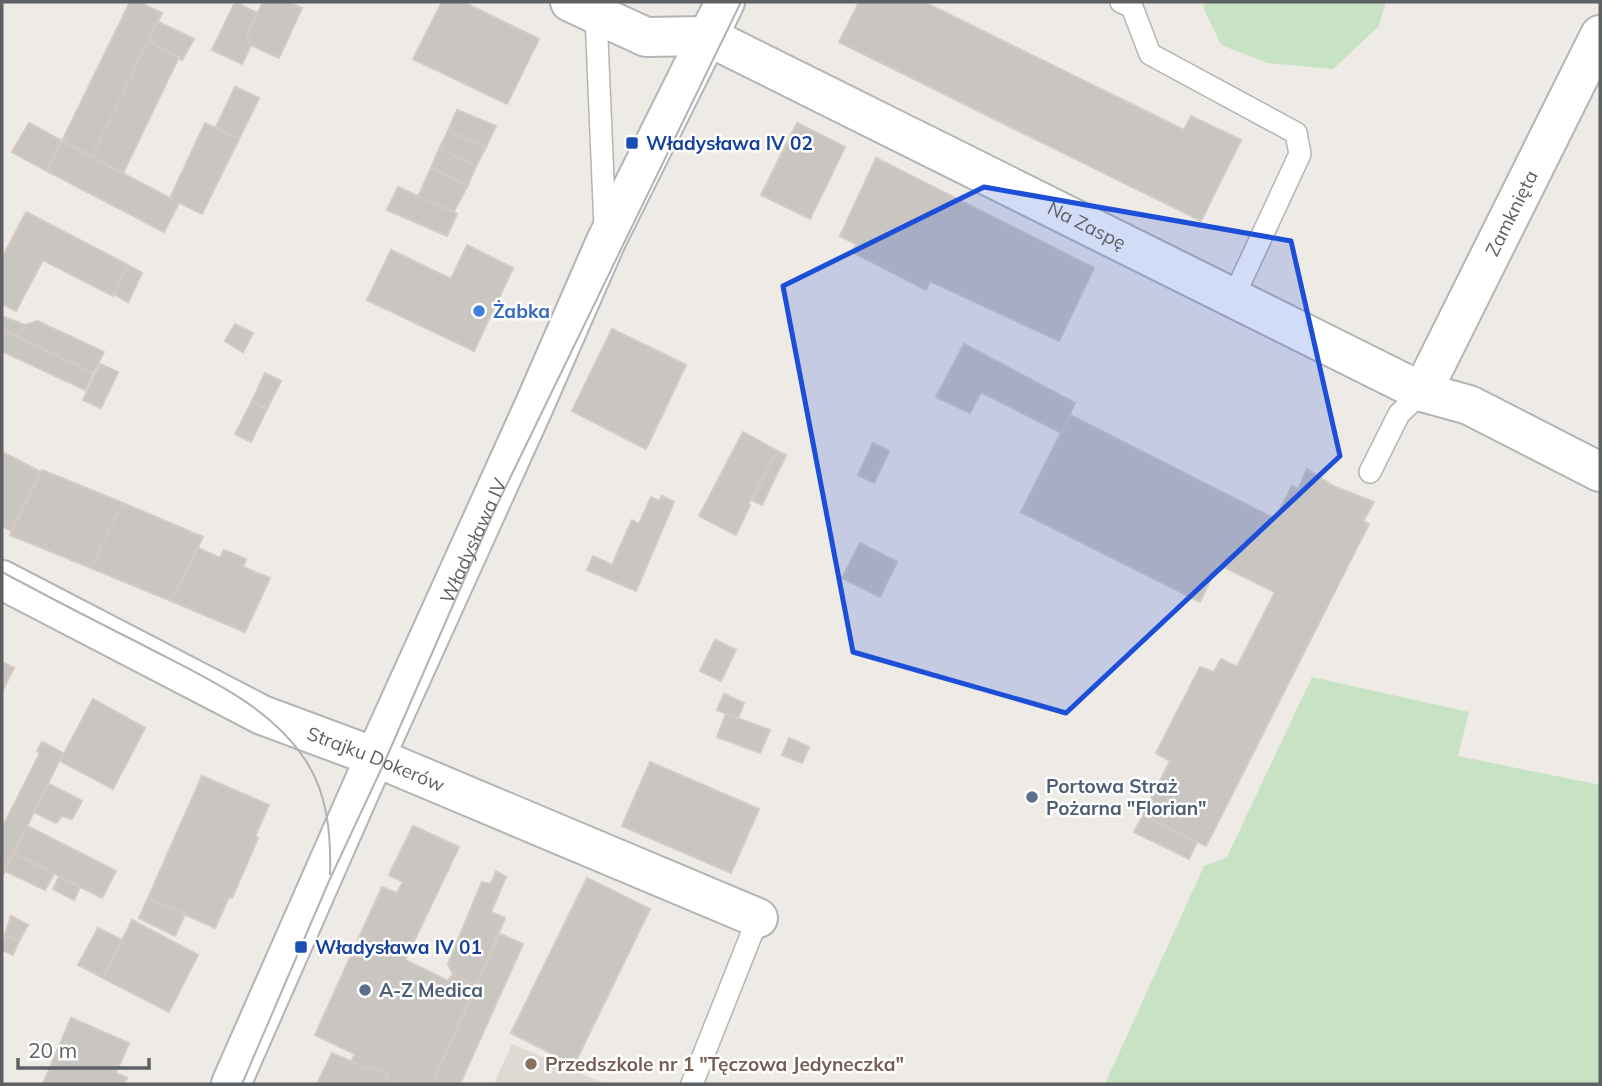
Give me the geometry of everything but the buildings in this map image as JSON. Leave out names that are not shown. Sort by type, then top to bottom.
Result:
[{"type":"street","name":"Władysława IV","points":[[231,1084],[606,241],[725,2]]},
{"type":"street","name":"Na Zaspę","points":[[583,8],[646,37],[708,37],[1422,392],[1469,405],[1600,472]]},
{"type":"street","name":"Zamknięta","points":[[1422,392],[1600,35]]},
{"type":"street","name":"Strajku Dokerów","points":[[2,580],[232,701],[280,723],[375,757],[758,918]]},
{"type":"lane","points":[[1121,2],[1132,7],[1150,54],[1296,133],[1300,154],[1233,298]]},
{"type":"lane","points":[[583,8],[606,241]]},
{"type":"lane","points":[[1370,472],[1399,414],[1422,392]]},
{"type":"lane","points":[[692,1084],[758,918]]},
{"type":"highlighted area","points":[[984,187],[1291,241],[1340,456],[1066,713],[853,652],[783,286]]},
{"type":"shaded area","name":"Przedszkole nr 1 \"Tęczowa Jedyneczka\"","points":[[512,1044],[606,1084],[494,1084]]},
{"type":"green space","points":[[1206,2],[1386,2],[1379,26],[1333,69],[1267,63],[1221,45],[1203,7]]},
{"type":"green space","points":[[1312,677],[1469,712],[1458,756],[1600,785],[1600,1084],[1105,1084],[1204,866],[1227,857]]},
{"type":"tram line","points":[[242,1084],[494,511],[741,2]]},
{"type":"tram line","points":[[2,572],[208,679],[252,706],[272,722],[306,761],[324,801],[329,830],[330,874]]},
{"type":"place","name":"Władysława IV 02","points":[[632,143]]},
{"type":"place","name":"Żabka","points":[[479,311]]},
{"type":"place","name":"Portowa Straż Pożarna \"Florian\"","points":[[1032,797]]},
{"type":"place","name":"Władysława IV 01","points":[[301,947]]},
{"type":"place","name":"A-Z Medica","points":[[365,990]]},
{"type":"place","name":"Przedszkole nr 1 \"Tęczowa Jedyneczka\"","points":[[531,1064]]}]
